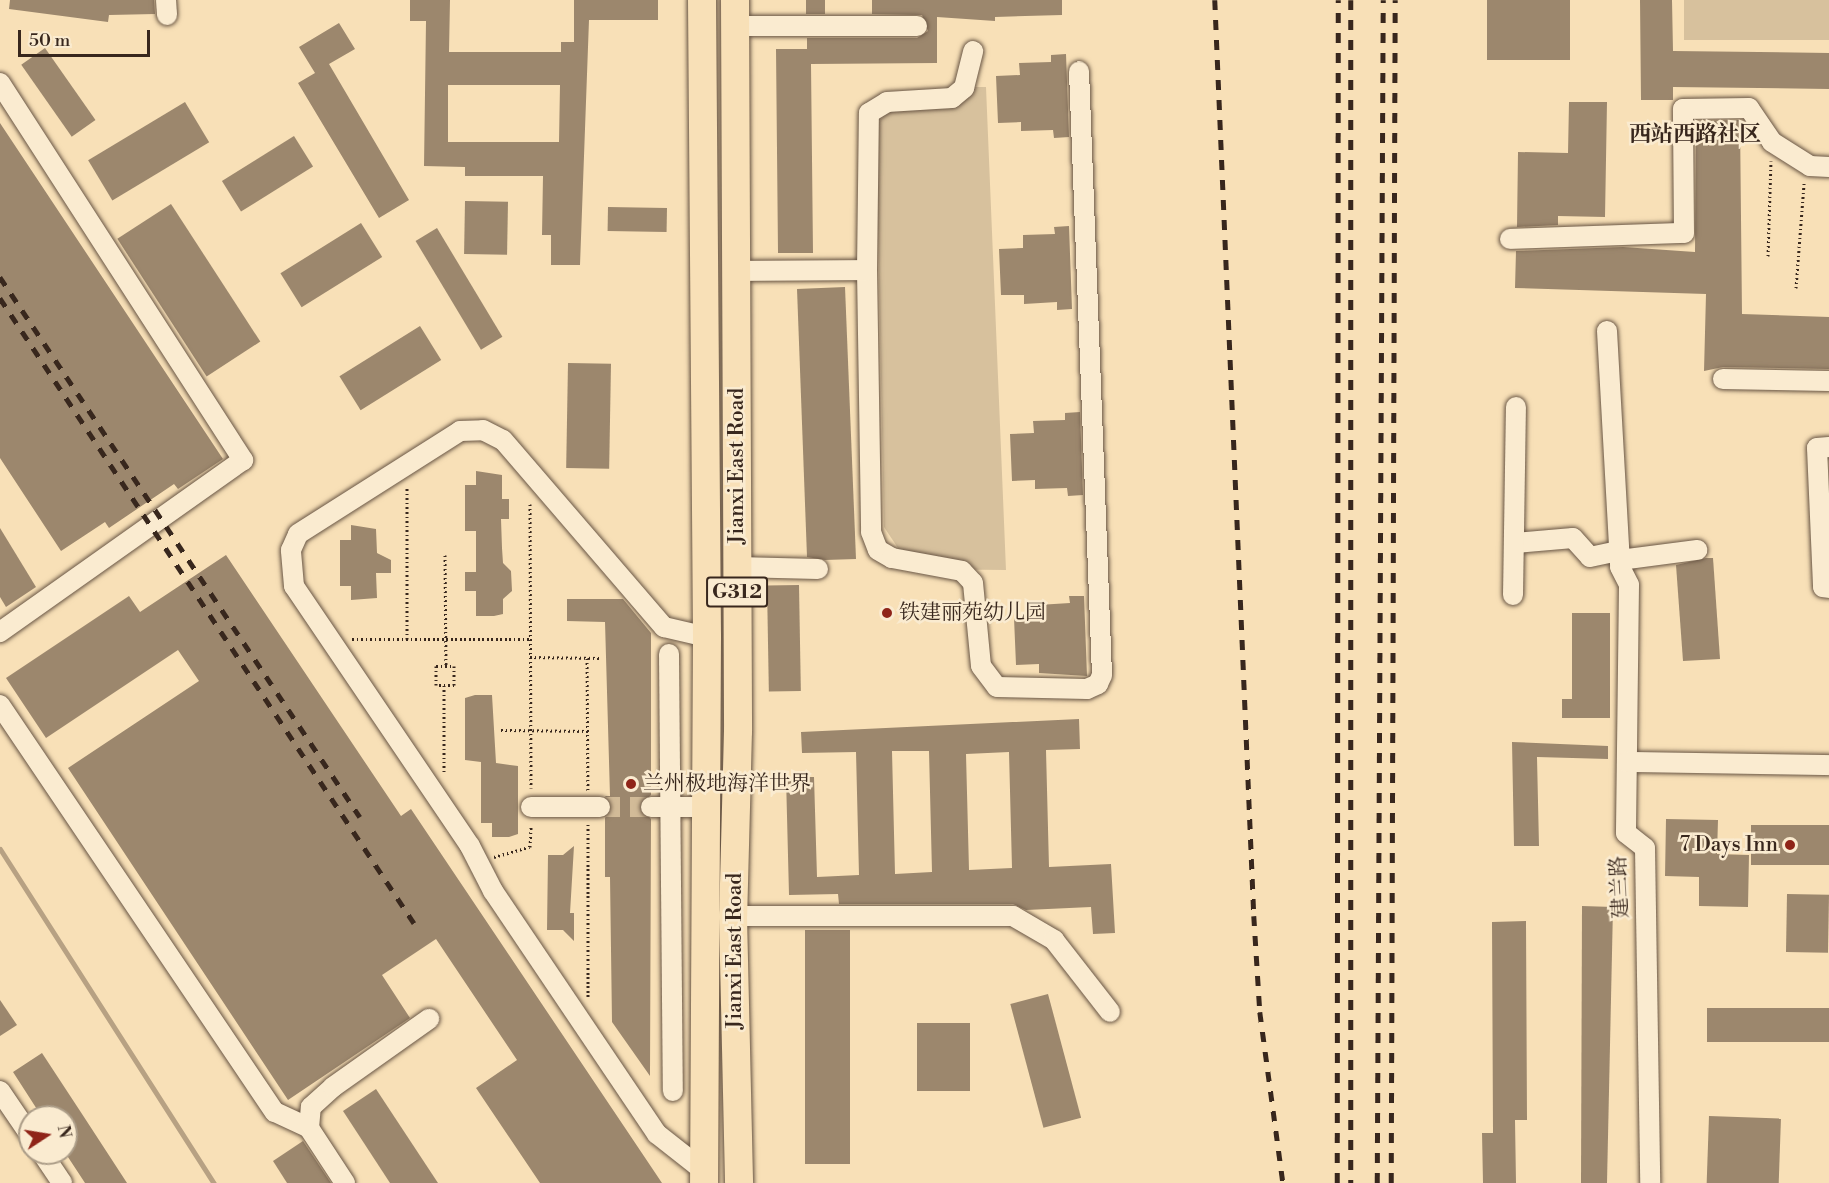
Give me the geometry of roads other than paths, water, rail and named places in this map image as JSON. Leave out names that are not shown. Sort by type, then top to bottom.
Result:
[{"type":"highway","name":"Jianxi East Road","points":[[702,0],[707,637],[704,1177]]},
{"type":"highway","name":"Jianxi East Road","points":[[735,13],[737,567],[733,916],[739,1183]]},
{"type":"street","points":[[735,13],[917,26]]},
{"type":"street","points":[[973,51],[964,88],[952,98],[887,102],[869,113],[867,270],[871,532],[878,550],[892,558],[962,571],[973,583],[981,666],[997,687],[1087,689],[1098,684],[1102,675],[1079,71]]},
{"type":"street","points":[[0,83],[243,460],[0,632]]},
{"type":"street","points":[[1510,239],[1684,233],[1683,109],[1749,108],[1772,142],[1805,163],[1829,167]]},
{"type":"street","points":[[736,271],[867,270]]},
{"type":"street","points":[[1607,331],[1620,556],[1629,585],[1627,762],[1829,765]]},
{"type":"street","points":[[1723,380],[1829,381]]},
{"type":"street","points":[[1513,595],[1516,406]]},
{"type":"street","points":[[704,1177],[657,1134],[588,1032],[444,808],[294,586],[291,550],[298,534],[460,431],[493,433],[664,627],[707,637]]},
{"type":"street","points":[[1829,447],[1818,448],[1823,588],[1829,588]]},
{"type":"street","points":[[1515,543],[1573,538],[1590,557],[1697,550]]},
{"type":"street","points":[[737,567],[818,569]]},
{"type":"street","points":[[669,654],[660,807],[673,1091]]},
{"type":"street","points":[[0,705],[275,1112],[309,1128],[345,1183]]},
{"type":"street","name":"建兰路","points":[[1627,762],[1626,833],[1645,848],[1650,1183]]},
{"type":"street","points":[[531,807],[594,807]]},
{"type":"street","points":[[660,807],[707,807]]},
{"type":"street","points":[[733,916],[1013,916],[1054,940],[1110,1012]]},
{"type":"street","points":[[309,1128],[311,1107],[333,1087],[429,1019]]},
{"type":"street","points":[[0,1090],[18,1117]]},
{"type":"street","points":[[50,1165],[62,1183]]},
{"type":"waterway","points":[[0,849],[214,1183]]},
{"type":"tunnel","points":[[600,807],[651,807]]},
{"type":"railway","points":[[1215,0],[1254,916],[1260,1012],[1283,1183]]},
{"type":"railway","points":[[1337,1183],[1338,0]]},
{"type":"railway","points":[[1351,0],[1351,1183]]},
{"type":"railway","points":[[1377,1183],[1383,0]]},
{"type":"railway","points":[[1391,1183],[1395,0]]},
{"type":"railway","points":[[0,277],[360,817]]},
{"type":"railway","points":[[0,298],[414,923]]},
{"type":"place","name":"铁建丽苑幼儿园","points":[[887,613]]},
{"type":"place","name":"兰州极地海洋世界","points":[[631,784]]},
{"type":"place","name":"7 Days Inn","points":[[1790,845]]},
{"type":"district","name":"西站西路社区","points":[[1695,135]]}]
